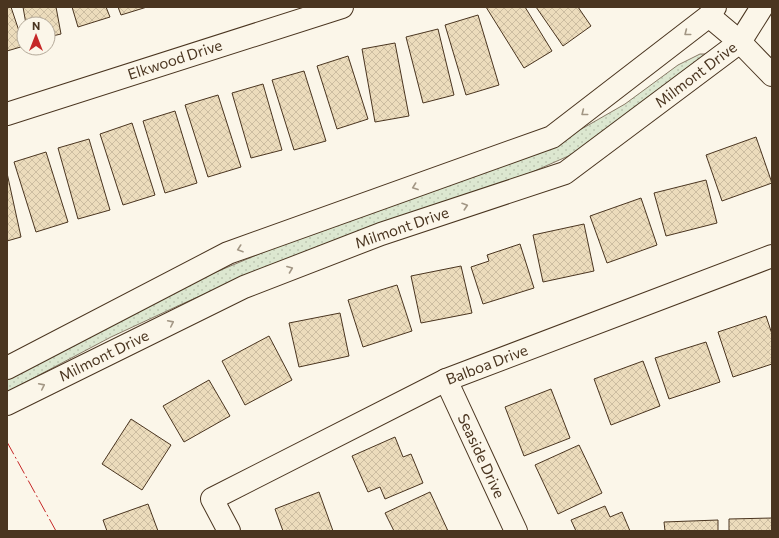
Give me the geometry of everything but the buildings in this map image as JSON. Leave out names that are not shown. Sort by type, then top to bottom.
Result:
[{"type":"street","name":"Elkwood Drive","points":[[7,114],[342,7]]},
{"type":"street","name":"Milmont Drive","points":[[7,404],[244,287],[381,234],[565,172],[740,42],[762,7]]},
{"type":"street","points":[[7,368],[228,253],[552,137],[712,11],[772,75]]},
{"type":"street","name":"Balboa Drive","points":[[229,531],[212,499],[446,380],[772,256]]},
{"type":"street","name":"Seaside Drive","points":[[446,380],[516,531]]},
{"type":"green space","points":[[700,54],[705,54],[705,57],[582,150],[514,180],[243,277],[111,337],[7,392],[7,379],[144,306],[209,275],[271,249],[551,144],[585,127],[625,104],[678,65]]},
{"type":"power","points":[[7,442],[56,531]]}]
